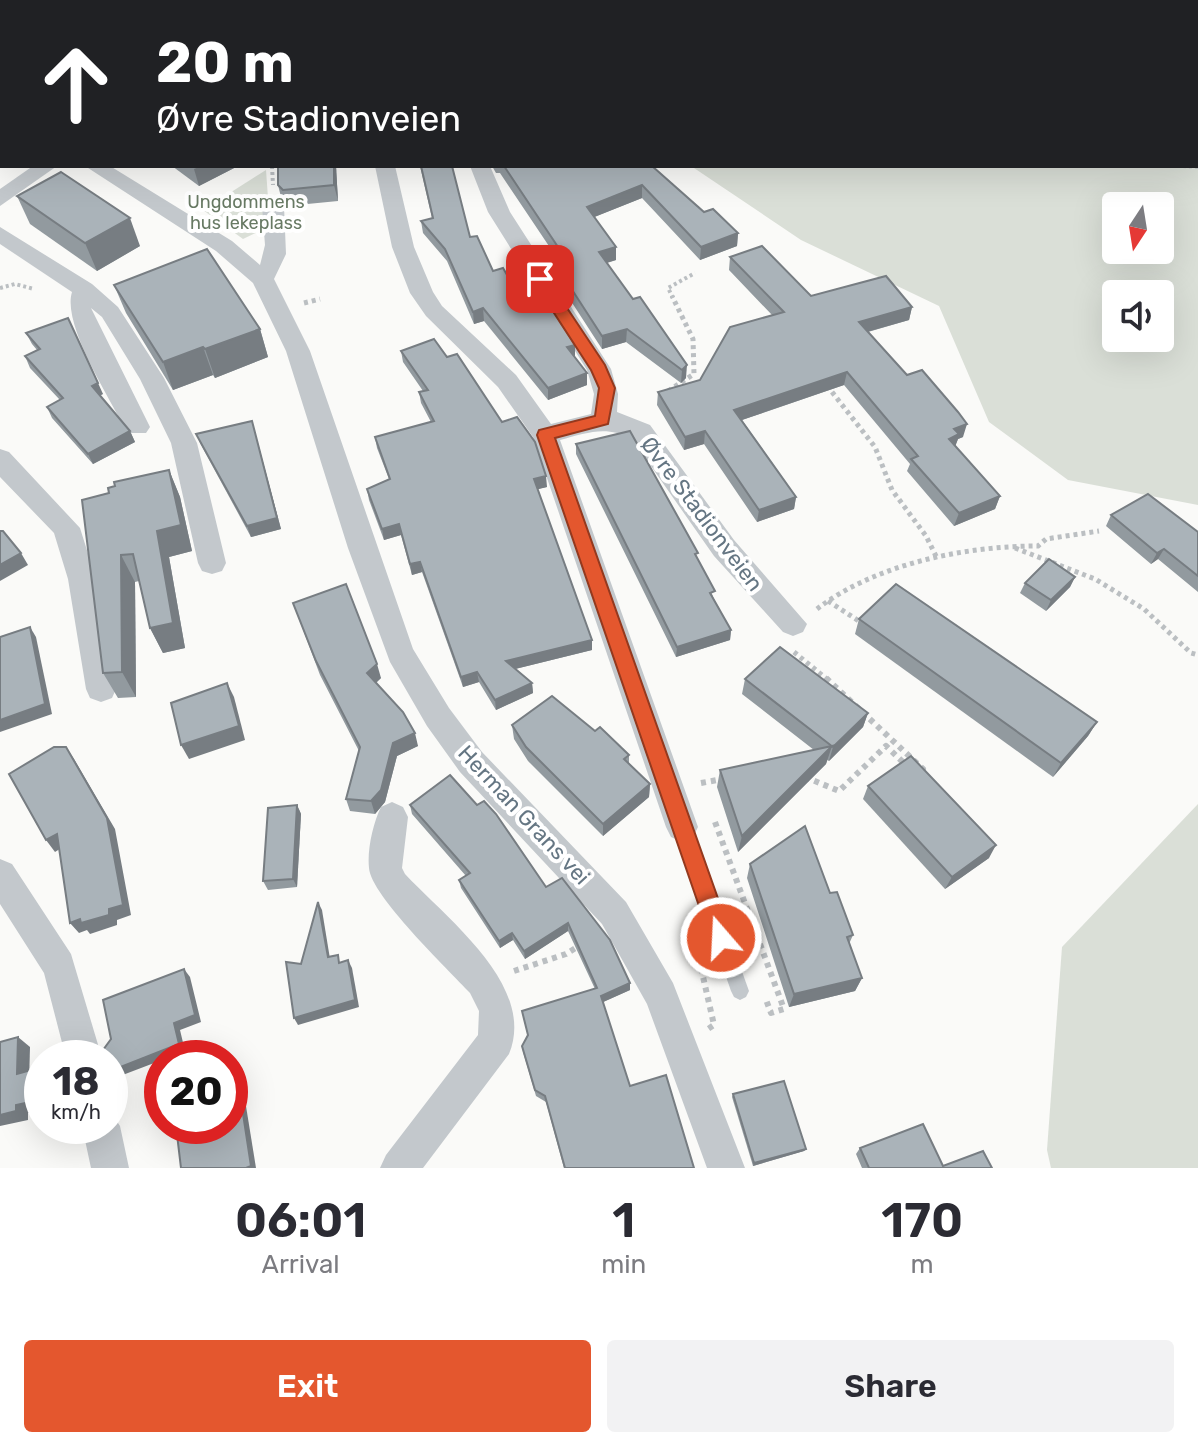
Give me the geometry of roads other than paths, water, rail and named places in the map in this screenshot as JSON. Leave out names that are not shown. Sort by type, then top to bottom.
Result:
[{"type":"street","points":[[0,199],[44,168]]},
{"type":"street","name":"Herman Grans vei","points":[[98,168],[224,246],[262,279],[298,351],[362,548],[400,653],[438,717],[471,762],[614,913],[661,995],[726,1168]]},
{"type":"street","points":[[385,168],[403,247],[422,293],[434,311],[507,381],[545,435],[682,827]]},
{"type":"street","points":[[481,168],[512,234],[599,369],[607,388],[611,421],[545,435]]},
{"type":"street","points":[[262,279],[273,267],[279,243],[273,206]]},
{"type":"street","points":[[0,234],[84,289],[110,312],[152,378],[184,443],[212,563]]},
{"type":"street","points":[[84,289],[79,306],[86,326],[137,427]]},
{"type":"street","name":"Øvre Stadionveien","points":[[611,421],[641,432],[655,447],[724,548],[761,593],[793,624]]},
{"type":"street","points":[[0,459],[27,492],[66,528],[82,579],[101,689]]},
{"type":"street","points":[[392,817],[385,869],[393,885],[482,981],[497,1008],[496,1041],[399,1168]]},
{"type":"street","points":[[0,875],[59,966],[79,1040]]},
{"type":"street","points":[[105,1144],[110,1168]]},
{"type":"lane","points":[[682,827],[740,991]]},
{"type":"park label","name":"Ungdommens hus lekeplass","points":[[246,212]]}]
